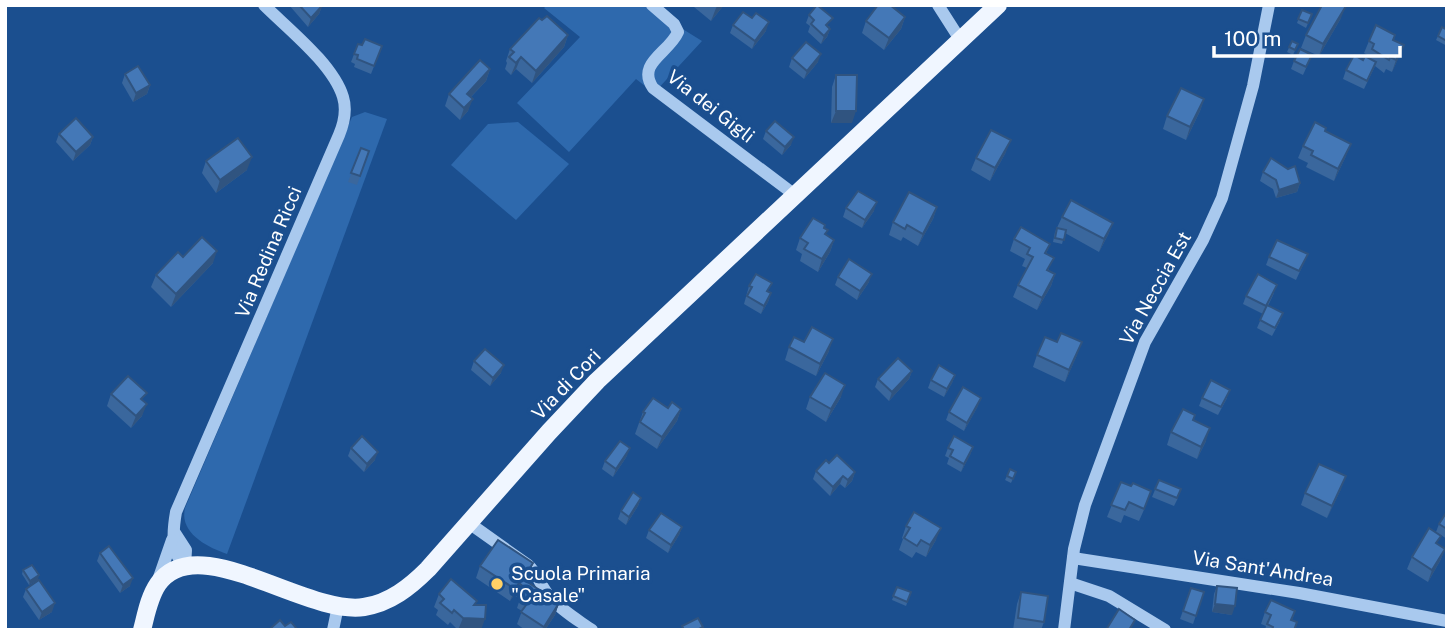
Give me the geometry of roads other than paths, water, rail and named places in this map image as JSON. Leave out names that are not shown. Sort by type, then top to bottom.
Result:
[{"type":"main road","name":"Via di Cori","points":[[186,565],[211,565],[316,602],[338,606],[364,607],[395,596],[422,575],[597,381],[998,5]]},
{"type":"main road","points":[[142,630],[154,592],[167,574],[186,565]]},
{"type":"street","name":"Via Redina Ricci","points":[[179,538],[176,512],[344,118],[343,96],[330,73],[264,5]]},
{"type":"street","name":"Via dei Gigli","points":[[652,5],[674,24],[678,33],[649,69],[647,77],[653,88],[795,195]]},
{"type":"street","points":[[938,5],[961,41]]},
{"type":"street","name":"Via Neccia Est","points":[[1063,630],[1073,558],[1085,505],[1138,358],[1208,231],[1222,198],[1253,86],[1269,5]]},
{"type":"street","points":[[469,523],[528,565],[554,602],[592,630]]},
{"type":"street","points":[[179,538],[211,565]]},
{"type":"street","points":[[179,538],[187,553],[186,565]]},
{"type":"street","points":[[154,592],[179,538]]},
{"type":"street","name":"Via Sant'Andrea","points":[[1073,558],[1299,593],[1447,621]]},
{"type":"street","points":[[1070,583],[1109,596],[1165,630]]},
{"type":"street","points":[[333,630],[338,606]]},
{"type":"place","name":"Scuola Primaria \"Casale\"","points":[[497,584]]}]
